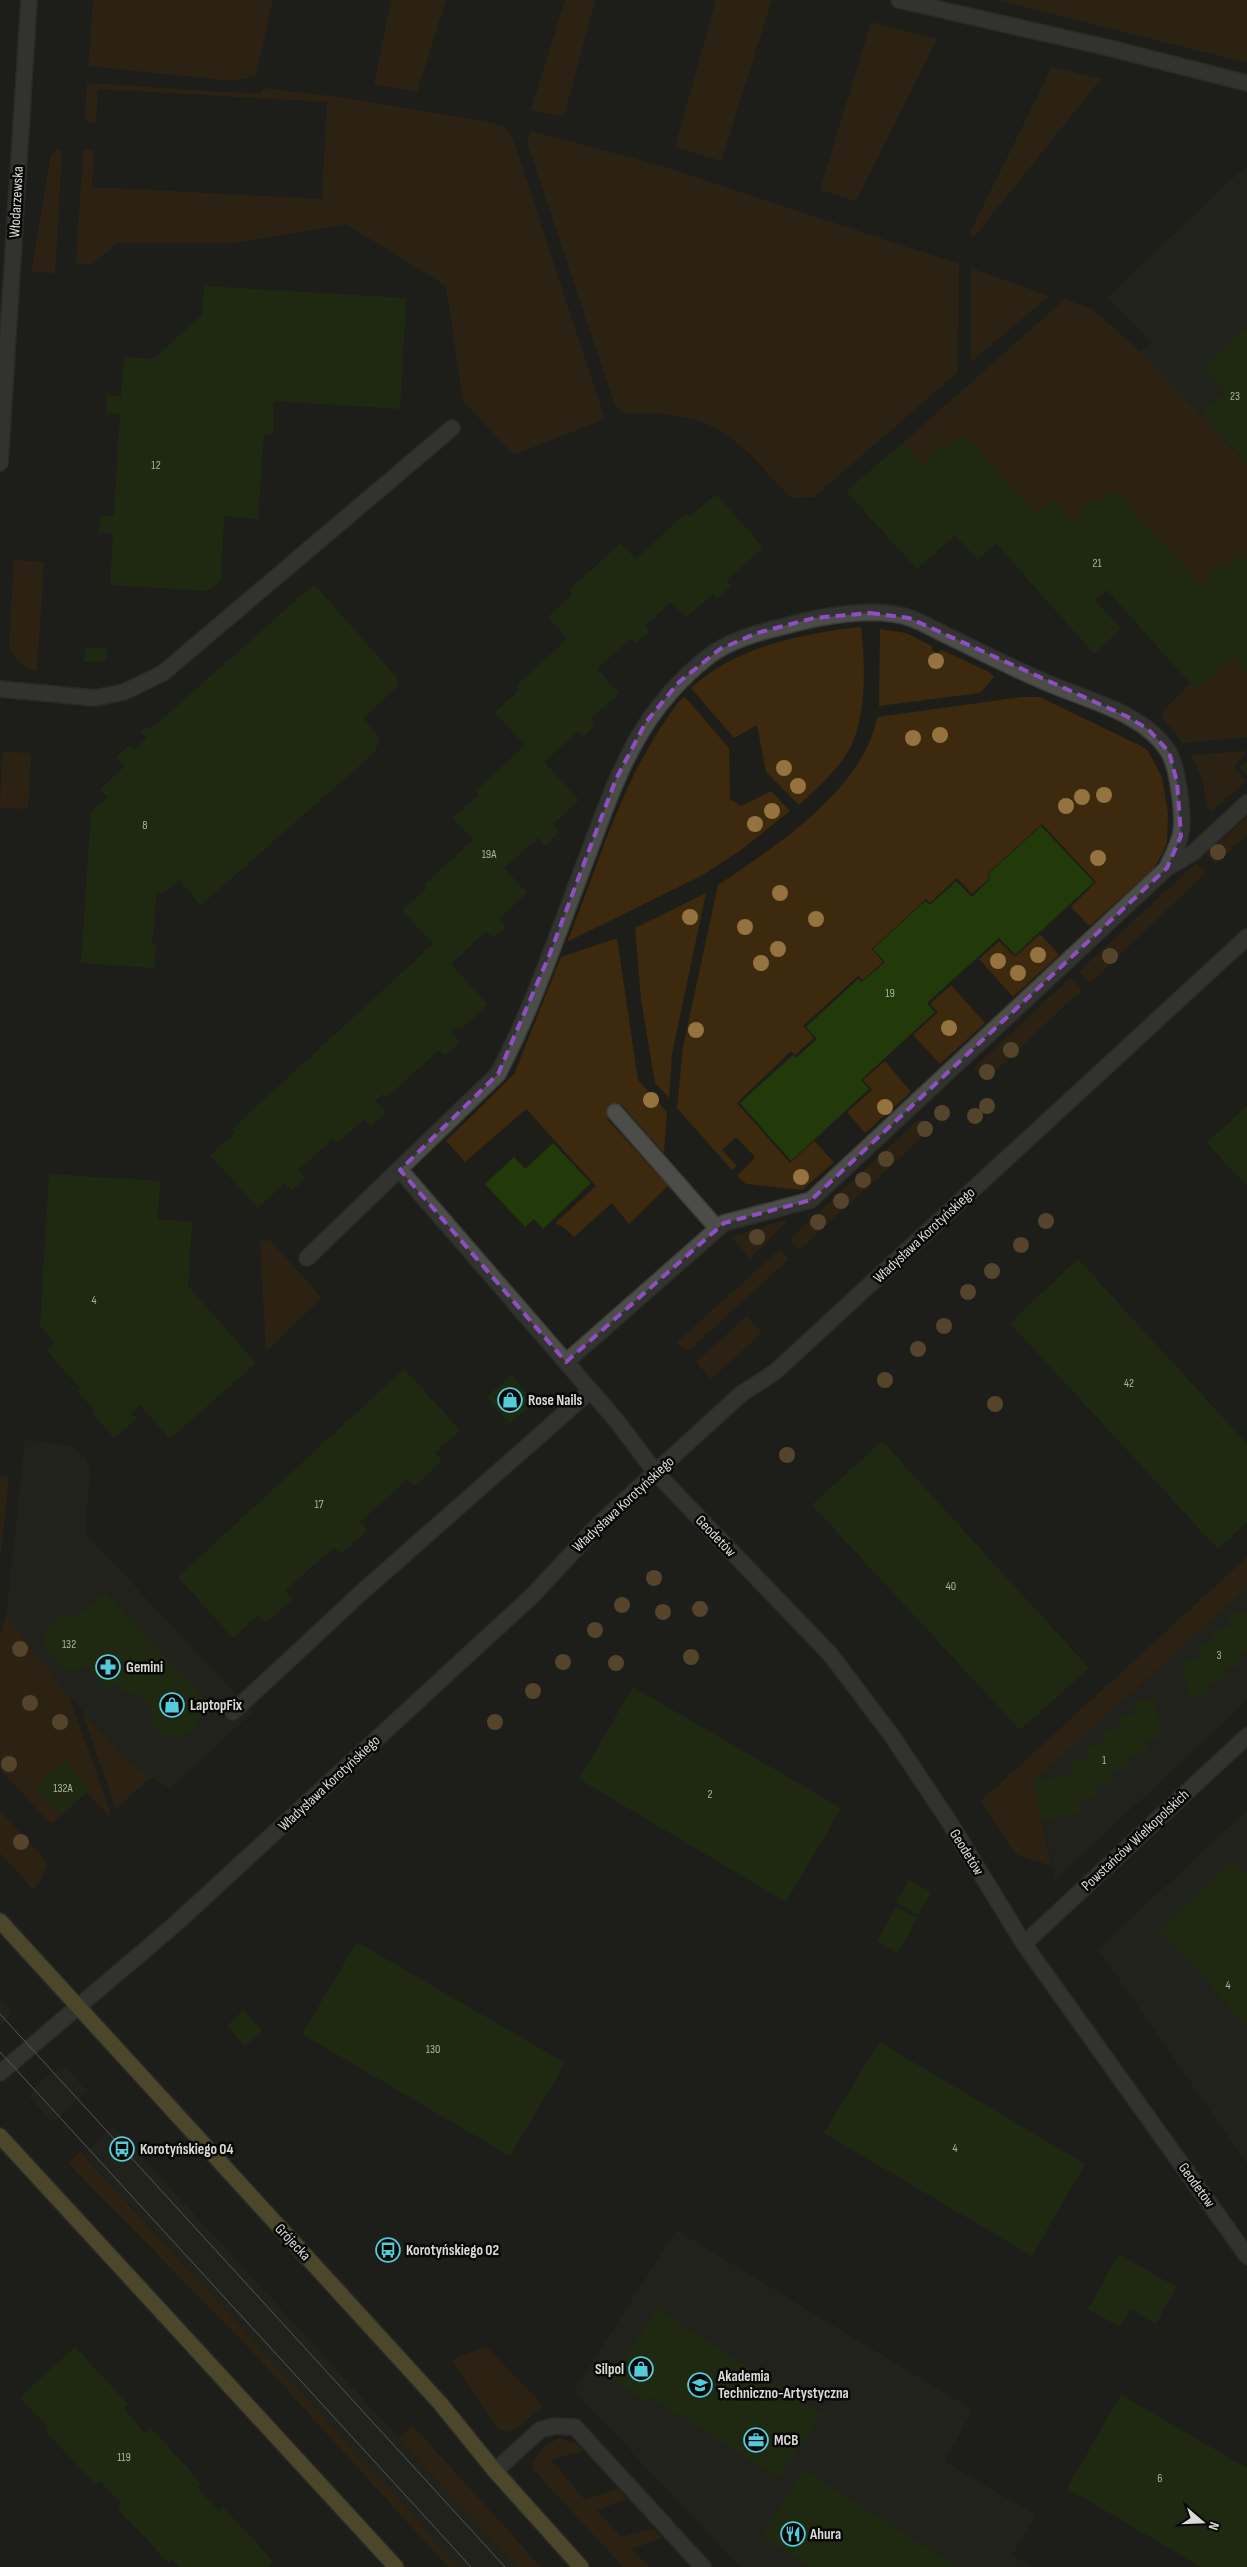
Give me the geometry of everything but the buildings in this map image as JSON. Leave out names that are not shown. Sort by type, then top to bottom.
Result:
[{"type":"main road","name":"Grójecka","points":[[0,1921],[440,2403],[495,2471],[581,2567]]},
{"type":"main road","points":[[0,2136],[396,2567]]},
{"type":"street","name":"Włodarzewska","points":[[0,463],[29,0]]},
{"type":"street","points":[[899,0],[1109,48],[1247,83]]},
{"type":"street","points":[[0,689],[88,697],[111,696],[142,684],[163,673],[452,428]]},
{"type":"street","points":[[307,1258],[498,1074],[516,1039],[546,964],[616,778],[646,722],[679,682],[712,654],[757,633],[814,618],[870,613],[909,618],[1034,678],[1148,729],[1169,752],[1177,782],[1181,812],[1181,836],[1167,868]]},
{"type":"street","points":[[566,1362],[720,1225],[811,1200],[1167,868],[1194,852],[1247,804]]},
{"type":"street","name":"Władysława Korotyńskiego","points":[[0,2074],[80,2008],[172,1927],[517,1610],[581,1541],[742,1394],[775,1372],[1247,937]]},
{"type":"street","points":[[615,1112],[720,1225]]},
{"type":"street","name":"Geodetów","points":[[400,1170],[616,1420],[656,1473],[830,1654],[897,1744],[948,1820],[1024,1944],[1247,2256]]},
{"type":"street","points":[[233,1712],[362,1592],[590,1391]]},
{"type":"street","name":"Powstańców Wielkopolskich","points":[[1024,1944],[1247,1736]]},
{"type":"street","points":[[495,2471],[540,2430],[555,2426],[575,2427],[703,2567]]},
{"type":"highlighted area","points":[[870,613],[909,618],[1126,716],[1148,729],[1169,752],[1177,782],[1181,836],[1167,868],[811,1200],[724,1223],[566,1362],[400,1170],[498,1074],[549,956],[616,779],[646,722],[679,682],[720,649],[757,633],[814,618]]},
{"type":"shaded area","points":[[93,0],[273,0],[256,76],[232,81],[88,66]]},
{"type":"shaded area","points":[[391,0],[446,0],[417,92],[374,84]]},
{"type":"shaded area","points":[[565,0],[595,0],[564,117],[531,110]]},
{"type":"shaded area","points":[[716,0],[772,0],[721,161],[675,147]]},
{"type":"shaded area","points":[[997,0],[1247,0],[1247,63]]},
{"type":"shaded area","points":[[871,22],[937,39],[856,201],[820,190]]},
{"type":"shaded area","points":[[1052,67],[1101,79],[974,237],[969,234]]},
{"type":"shaded area","points":[[87,83],[260,94],[263,88],[347,98],[485,121],[505,127],[512,136],[605,419],[516,454],[512,453],[463,401],[446,286],[346,224],[233,243],[118,243],[91,265],[76,263],[83,150],[94,150],[92,187],[322,199],[327,102],[98,89],[96,123],[85,121]]},
{"type":"shaded area","points":[[531,131],[659,165],[959,264],[958,372],[814,497],[792,498],[755,459],[731,438],[707,424],[666,415],[624,414],[615,406],[527,142]]},
{"type":"shaded area","points":[[57,149],[62,152],[55,273],[31,272],[51,155]]},
{"type":"shaded area","points":[[1247,165],[1247,464],[1140,351],[1152,342],[1107,297]]},
{"type":"shaded area","points":[[971,268],[1049,296],[971,362]]},
{"type":"shaded area","points":[[1065,299],[1092,309],[1140,351],[1247,464],[1247,560],[1225,569],[1221,565],[1207,578],[1210,582],[1204,588],[1113,489],[1096,504],[1092,501],[1079,514],[1083,518],[1076,524],[1053,499],[1037,514],[963,435],[946,448],[942,444],[931,463],[925,468],[903,443]]},
{"type":"shaded area","points":[[14,560],[44,562],[37,671],[26,668],[18,662],[12,654],[9,643]]},
{"type":"shaded area","points":[[861,627],[864,686],[857,730],[852,744],[842,761],[799,805],[766,772],[757,725],[734,738],[691,688],[728,662],[771,644],[816,633]]},
{"type":"shaded area","points":[[880,629],[906,633],[932,646],[932,650],[937,653],[942,650],[989,672],[994,677],[980,693],[879,706]]},
{"type":"shaded area","points":[[1234,656],[1247,671],[1247,737],[1183,743],[1161,716],[1163,711],[1190,683],[1196,690]]},
{"type":"shaded area","points":[[685,697],[729,748],[730,799],[741,806],[771,791],[790,811],[741,850],[703,875],[567,942],[611,826],[636,770],[673,709]]},
{"type":"shaded area","points":[[1021,697],[1040,697],[1148,751],[1162,777],[1168,813],[1167,842],[1162,854],[1154,868],[1091,925],[1088,925],[1071,907],[1096,882],[1042,824],[987,874],[990,878],[972,894],[957,878],[930,903],[926,899],[872,949],[883,962],[863,980],[858,976],[803,1026],[814,1038],[795,1055],[791,1051],[737,1103],[790,1163],[814,1141],[834,1162],[802,1190],[746,1184],[737,1176],[755,1157],[736,1137],[722,1150],[737,1166],[732,1170],[677,1108],[683,1047],[718,885],[790,834],[836,792],[855,768],[869,743],[877,717]]},
{"type":"shaded area","points":[[2,751],[27,753],[31,757],[28,809],[0,808]]},
{"type":"shaded area","points":[[1247,751],[1234,768],[1247,781],[1211,811],[1207,807],[1203,780],[1191,755]]},
{"type":"shaded area","points":[[1247,817],[1247,835],[1215,864],[1206,854]]},
{"type":"shaded area","points":[[1196,863],[1206,873],[1090,983],[1079,971]]},
{"type":"shaded area","points":[[706,893],[672,1054],[669,1098],[655,1083],[641,999],[635,928]]},
{"type":"shaded area","points":[[1040,934],[1059,955],[1013,997],[979,959],[999,941],[1015,957]]},
{"type":"shaded area","points":[[617,938],[638,1080],[667,1112],[664,1153],[622,1105],[607,1119],[668,1186],[629,1224],[612,1203],[574,1237],[565,1228],[555,1223],[596,1186],[526,1109],[465,1162],[446,1141],[514,1074],[561,957]]},
{"type":"shaded area","points":[[1070,978],[1082,990],[985,1080],[974,1068]]},
{"type":"shaded area","points":[[951,985],[985,1023],[940,1064],[913,1035],[938,1012],[930,1004]]},
{"type":"shaded area","points":[[885,1061],[911,1092],[865,1133],[847,1112],[872,1090],[863,1080]]},
{"type":"shaded area","points":[[920,1118],[930,1130],[799,1250],[790,1239]]},
{"type":"shaded area","points":[[784,1220],[787,1222],[750,1259],[731,1237]]},
{"type":"shaded area","points":[[270,1240],[322,1298],[266,1351],[260,1241]]},
{"type":"shaded area","points":[[780,1249],[789,1259],[687,1352],[677,1342]]},
{"type":"shaded area","points":[[747,1316],[762,1333],[711,1379],[696,1362]]},
{"type":"shaded area","points":[[25,1439],[71,1446],[84,1456],[89,1466],[90,1475],[85,1533],[253,1712],[170,1789],[130,1764],[69,1696],[6,1616]]},
{"type":"shaded area","points":[[0,1476],[9,1477],[0,1559]]},
{"type":"shaded area","points":[[1247,1557],[1247,1588],[1033,1782],[1051,1866],[1015,1854],[981,1801]]},
{"type":"shaded area","points":[[1247,1588],[1247,1701],[1055,1880],[1033,1782]]},
{"type":"shaded area","points":[[6,1616],[69,1696],[111,1814],[109,1816],[87,1792],[51,1824],[0,1769],[0,1635]]},
{"type":"shaded area","points":[[82,1711],[130,1764],[151,1777],[116,1809]]},
{"type":"shaded area","points":[[1247,1810],[1247,2164],[1098,1949]]},
{"type":"shaded area","points":[[0,1811],[47,1862],[41,1880],[33,1889],[0,1853]]},
{"type":"shaded area","points":[[0,1998],[12,2012],[0,2028]]},
{"type":"shaded area","points":[[65,2067],[87,2091],[53,2123],[29,2097],[35,2087],[52,2072]]},
{"type":"shaded area","points":[[114,2126],[517,2567],[460,2567],[375,2475],[84,2154]]},
{"type":"shaded area","points":[[80,2151],[460,2567],[448,2567],[250,2349],[68,2163]]},
{"type":"shaded area","points":[[676,2230],[973,2410],[944,2461],[1036,2515],[1012,2555],[1032,2567],[740,2567],[574,2391]]},
{"type":"shaded area","points":[[486,2346],[543,2406],[512,2432],[498,2429],[452,2360]]},
{"type":"shaded area","points":[[413,2426],[541,2567],[517,2567],[399,2438]]},
{"type":"shaded area","points":[[559,2438],[575,2443],[584,2451],[551,2460],[585,2500],[618,2488],[627,2499],[597,2510],[621,2537],[653,2528],[662,2538],[632,2549],[649,2567],[623,2567],[532,2468],[542,2450],[549,2443]]},
{"type":"tram line","points":[[0,2014],[505,2567]]},
{"type":"tram line","points":[[0,2052],[471,2567]]},
{"type":"place","name":"Rose Nails","points":[[510,1400]]},
{"type":"place","name":"Gemini","points":[[108,1667]]},
{"type":"place","name":"LaptopFix","points":[[172,1705]]},
{"type":"place","name":"Korotyńskiego 04","points":[[122,2149]]},
{"type":"place","name":"Korotyńskiego 02","points":[[388,2250]]},
{"type":"place","name":"Silpol","points":[[641,2369]]},
{"type":"place","name":"Akademia Techniczno-Artystyczna","points":[[700,2385]]},
{"type":"place","name":"MCB","points":[[756,2440]]},
{"type":"place","name":"Ahura","points":[[793,2534]]}]
